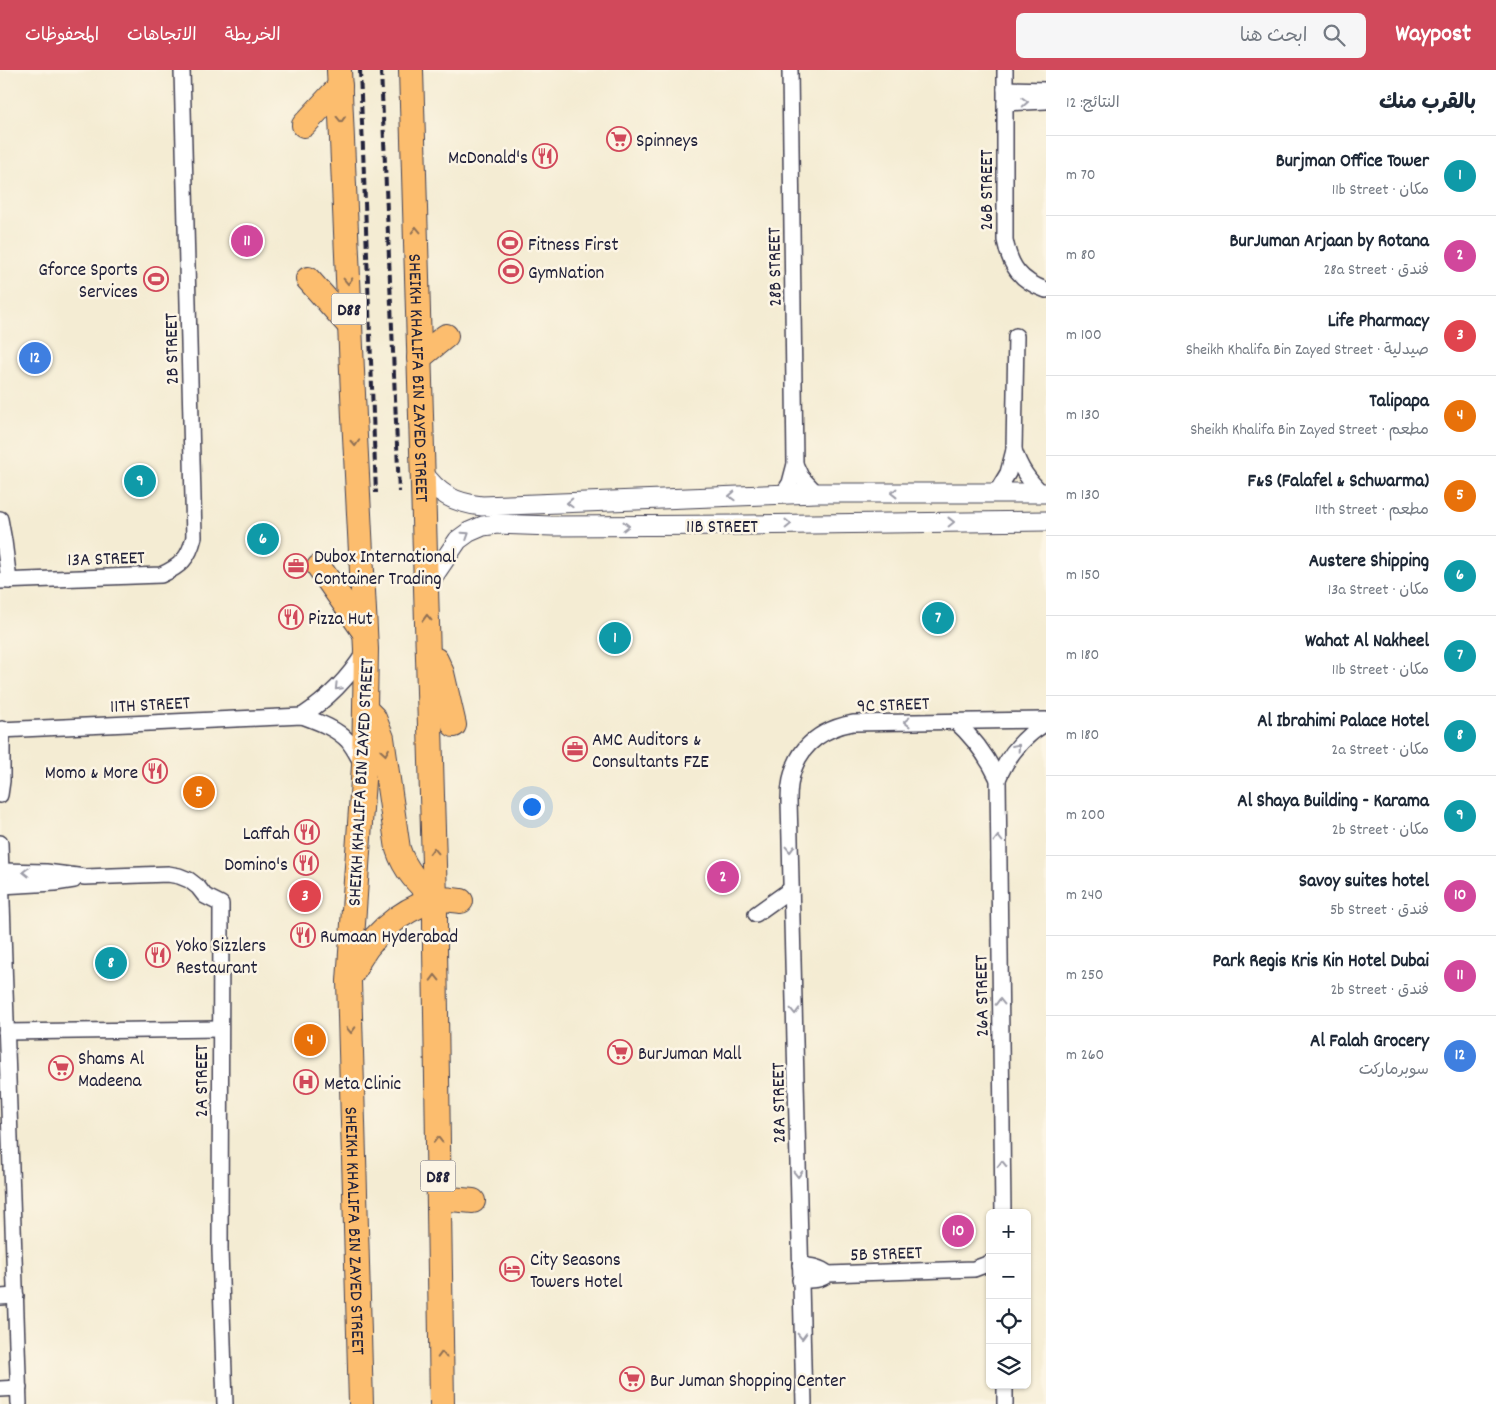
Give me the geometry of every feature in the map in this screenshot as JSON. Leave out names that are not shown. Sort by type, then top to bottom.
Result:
[{"type":"main road","name":"SHEIKH KHALIFA BIN ZAYED STREET","points":[[411,70],[435,900],[442,1404]]},
{"type":"main road","name":"SHEIKH KHALIFA BIN ZAYED STREET","points":[[340,78],[366,641],[364,766],[349,981],[360,1404]]},
{"type":"main road","points":[[304,125],[340,78]]},
{"type":"main road","points":[[308,279],[350,326]]},
{"type":"main road","points":[[419,358],[446,336]]},
{"type":"main road","points":[[319,568],[366,641]]},
{"type":"main road","points":[[428,647],[442,673],[454,726]]},
{"type":"main road","points":[[365,709],[374,718],[382,738],[400,856],[416,882],[435,900]]},
{"type":"main road","points":[[349,981],[369,944],[398,917],[435,900],[461,901]]},
{"type":"main road","points":[[439,1198],[473,1201]]},
{"type":"street","name":"2B STREET","points":[[182,70],[194,537]]},
{"type":"street","name":"28B STREET","points":[[783,494],[790,483],[795,464],[790,70]]},
{"type":"street","name":"26B STREET","points":[[1005,70],[1004,240],[1014,267],[1036,287],[1046,290]]},
{"type":"street","points":[[1005,96],[1046,90]]},
{"type":"street","points":[[1005,96],[1046,101]]},
{"type":"street","points":[[996,493],[1008,473],[1014,450],[1016,336]]},
{"type":"street","points":[[1014,450],[1024,474],[1032,484],[1044,493]]},
{"type":"street","points":[[795,464],[801,477],[816,493]]},
{"type":"street","name":"11B STREET","points":[[422,471],[437,490],[447,497],[458,502],[482,506],[816,493],[1044,493]]},
{"type":"street","points":[[0,519],[4,541],[4,581]]},
{"type":"street","name":"11B STREET","points":[[426,587],[458,540],[469,532],[483,526],[497,524],[538,526],[746,525],[1046,521]]},
{"type":"street","name":"13A STREET","points":[[4,581],[161,575],[173,570],[184,561],[191,550],[194,537]]},
{"type":"street","points":[[302,716],[330,695],[355,668],[366,641]]},
{"type":"street","name":"11TH STREET","points":[[1,730],[302,716],[326,726],[342,736],[364,766]]},
{"type":"street","name":"9C STREET","points":[[789,800],[789,786],[792,773],[797,760],[805,748],[826,731],[839,726],[853,723],[955,721],[1046,722]]},
{"type":"street","name":"26A STREET","points":[[955,721],[971,736],[984,753],[998,779]]},
{"type":"street","name":"26A STREET","points":[[1003,1209],[998,779],[1003,767],[1018,745],[1046,722]]},
{"type":"street","points":[[0,795],[2,781],[1,730]]},
{"type":"street","name":"28A STREET","points":[[789,800],[804,1404]]},
{"type":"street","points":[[0,843],[6,1032],[4,1056],[6,1220],[16,1296],[19,1404]]},
{"type":"street","name":"2A STREET","points":[[1,878],[46,872],[85,877],[168,874],[188,880],[206,896],[221,904],[220,1250],[224,1404]]},
{"type":"street","points":[[756,914],[792,889]]},
{"type":"street","points":[[6,1032],[220,1029]]},
{"type":"street","name":"5B STREET","points":[[800,1273],[816,1267],[828,1274],[974,1269],[986,1264]]},
{"type":"street","name":"5B STREET","points":[[974,1269],[986,1274]]},
{"type":"street","points":[[0,1297],[16,1296]]},
{"type":"street","points":[[0,1389],[19,1388]]},
{"type":"street","points":[[1005,1389],[1005,1404]]},
{"type":"railway","points":[[360,70],[376,493]]},
{"type":"railway","points":[[381,70],[399,492]]},
{"type":"place","name":"Spinneys","points":[[619,139]]},
{"type":"place","name":"McDonald's","points":[[545,156]]},
{"type":"place","name":"Park Regis Kris Kin Hotel Dubai","points":[[247,241]]},
{"type":"place","name":"Fitness First","points":[[510,243]]},
{"type":"place","name":"GymNation","points":[[511,271]]},
{"type":"place","name":"Gforce Sports Services","points":[[156,279]]},
{"type":"place","name":"Al Falah Grocery","points":[[35,358]]},
{"type":"place","name":"Al Shaya Building - Karama","points":[[140,481]]},
{"type":"place","name":"Austere Shipping","points":[[263,539]]},
{"type":"place","name":"Dubox International Container Trading","points":[[296,566]]},
{"type":"place","name":"Pizza Hut","points":[[291,617]]},
{"type":"place","name":"Wahat Al Nakheel","points":[[938,618]]},
{"type":"place","name":"Burjman Office Tower","points":[[615,638]]},
{"type":"place","name":"AMC Auditors & Consultants FZE","points":[[575,749]]},
{"type":"place","name":"Momo & More","points":[[155,771]]},
{"type":"place","name":"F&S (Falafel & Schwarma)","points":[[199,792]]},
{"type":"place","name":"Laffah","points":[[307,832]]},
{"type":"place","name":"Domino's","points":[[306,863]]},
{"type":"place","name":"BurJuman Arjaan by Rotana","points":[[723,877]]},
{"type":"place","name":"Life Pharmacy","points":[[305,896]]},
{"type":"place","name":"Rumaan Hyderabad","points":[[303,935]]},
{"type":"place","name":"Yoko Sizzlers Restaurant","points":[[158,955]]},
{"type":"place","name":"Al Ibrahimi Palace Hotel","points":[[111,963]]},
{"type":"place","name":"Talipapa","points":[[310,1040]]},
{"type":"place","name":"BurJuman Mall","points":[[620,1052]]},
{"type":"place","name":"Shams Al Madeena","points":[[61,1068]]},
{"type":"place","name":"Meta Clinic","points":[[306,1082]]},
{"type":"place","name":"Savoy suites hotel","points":[[958,1231]]},
{"type":"place","name":"City Seasons Towers Hotel","points":[[512,1269]]},
{"type":"place","name":"Bur Juman Shopping Center","points":[[632,1379]]}]
